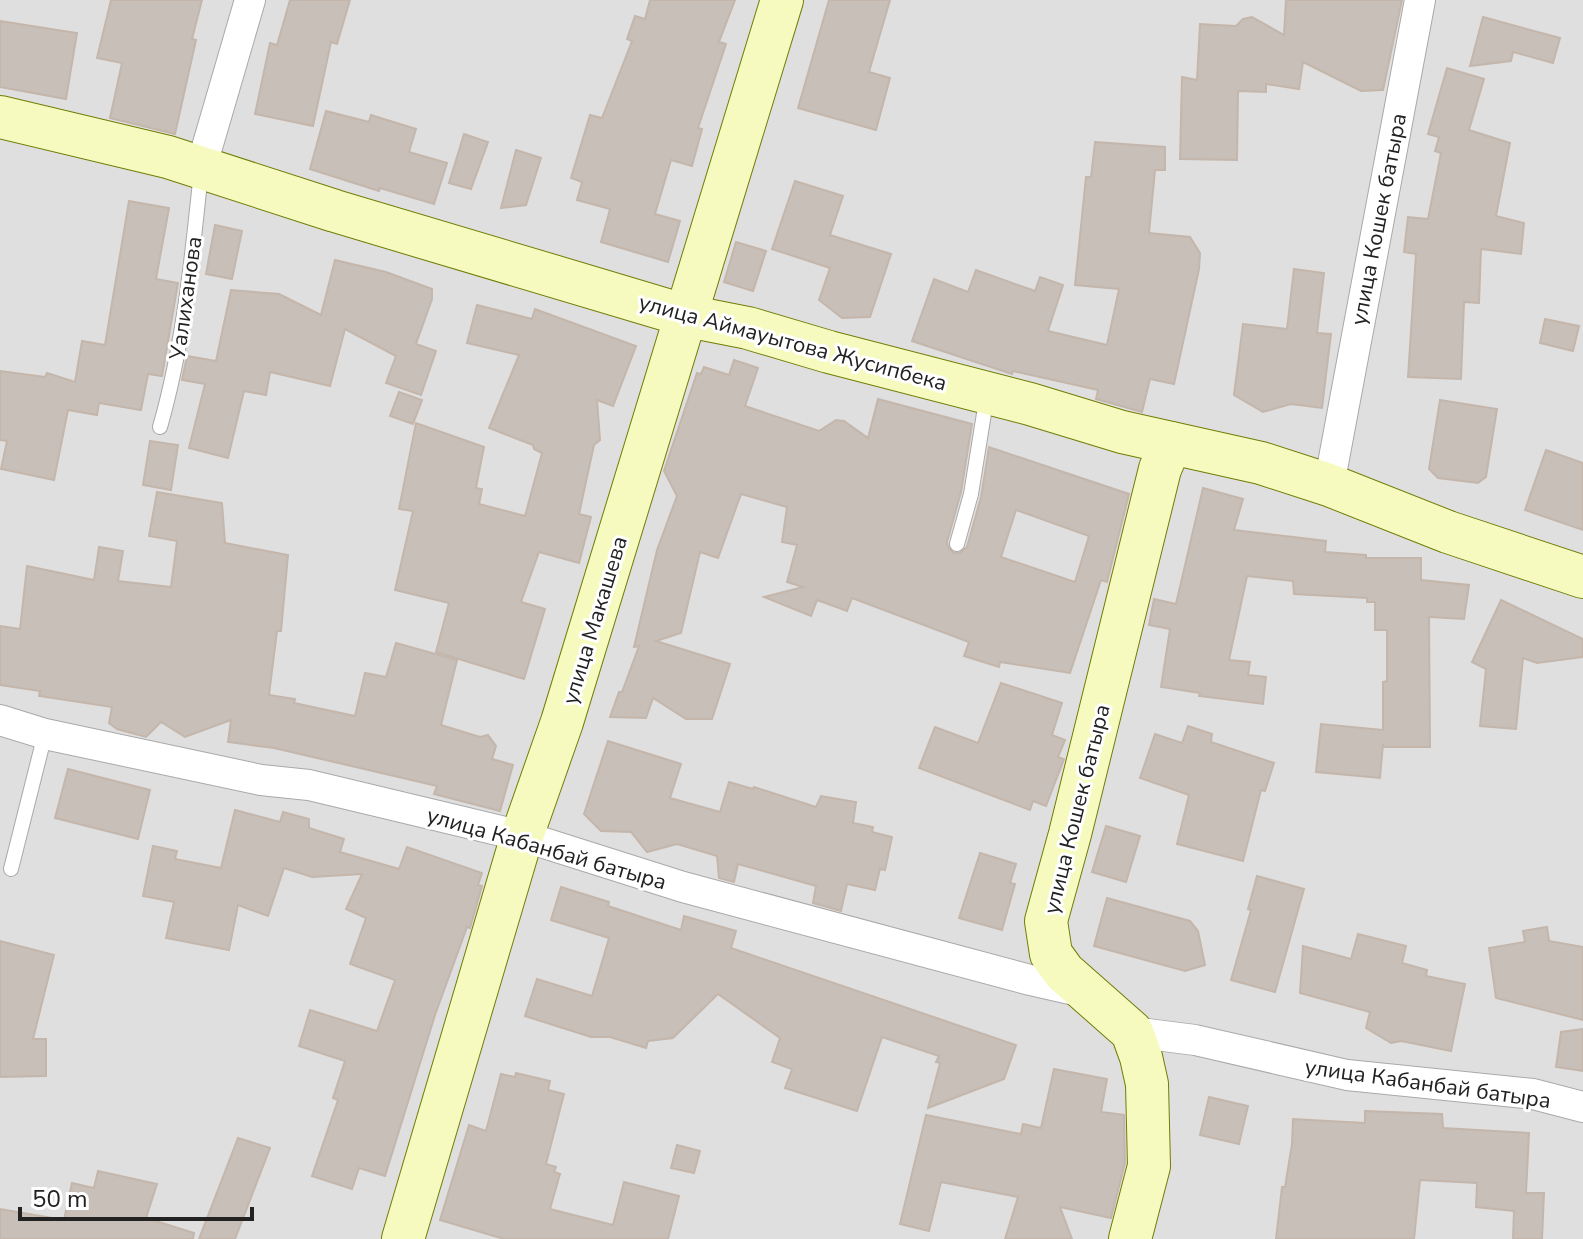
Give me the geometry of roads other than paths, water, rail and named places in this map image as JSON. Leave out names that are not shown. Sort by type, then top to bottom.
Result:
[{"type":"street","points":[[201,168],[250,0]]},
{"type":"street","name":"улица Макашева","points":[[403,1239],[522,836],[562,722],[782,0]]},
{"type":"street","name":"улица Кошек батыра","points":[[1329,485],[1420,0]]},
{"type":"street","name":"улица Аймауытова Жусипбека","points":[[0,117],[168,157],[380,225],[687,316],[748,328],[1171,443],[1261,463],[1329,485],[1448,532],[1583,577]]},
{"type":"street","name":"улица Кошек батыра","points":[[1132,1032],[1064,972],[1051,954],[1046,921],[1160,469],[1171,443]]},
{"type":"street","name":"улица Кабанбай батыра","points":[[0,720],[45,734],[261,780],[309,785],[522,836],[683,887],[1090,994]]},
{"type":"street","points":[[1130,1239],[1149,1166],[1147,1084],[1132,1032]]},
{"type":"street","name":"улица Кабанбай батыра","points":[[1132,1032],[1195,1040],[1347,1075],[1533,1094],[1583,1107]]},
{"type":"lane","name":"Уалиханова","points":[[160,427],[181,338],[201,168]]},
{"type":"lane","points":[[957,544],[971,494],[988,393]]},
{"type":"lane","points":[[11,869],[45,734]]}]
